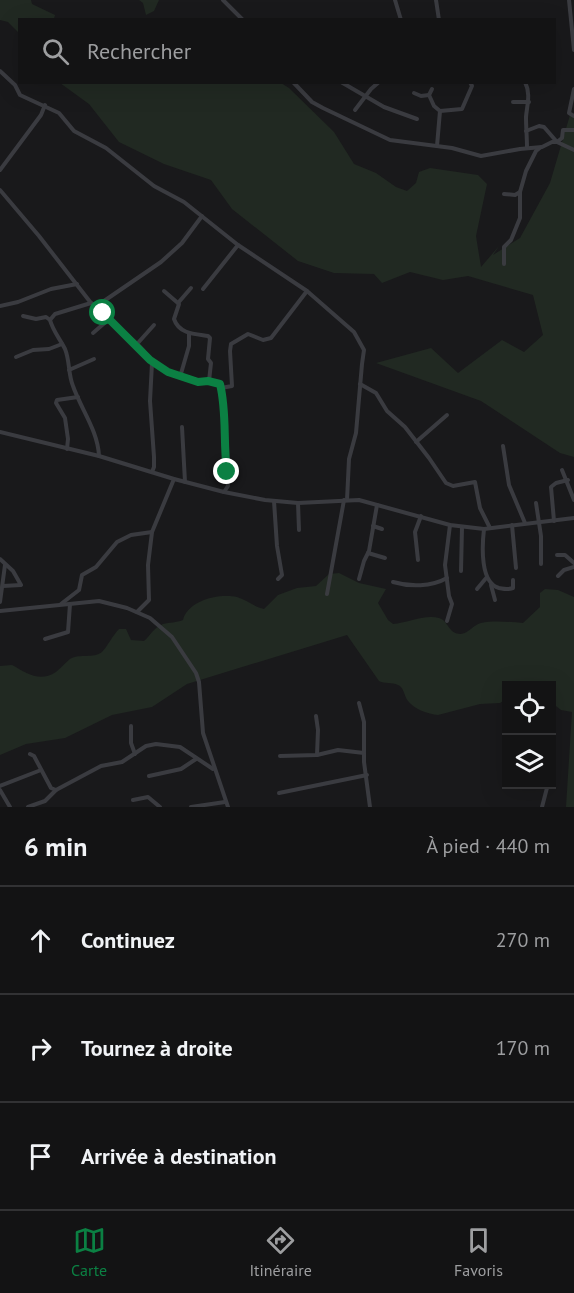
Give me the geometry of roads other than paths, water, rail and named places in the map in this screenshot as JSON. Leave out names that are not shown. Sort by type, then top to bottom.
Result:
[{"type":"street","points":[[223,0],[241,18]]},
{"type":"street","points":[[395,0],[400,18]]},
{"type":"street","points":[[436,0],[439,18]]},
{"type":"street","points":[[569,0],[574,50]]},
{"type":"street","points":[[0,70],[20,95],[59,113],[74,131],[106,148],[154,186],[184,202],[238,245],[307,291],[354,332],[362,345],[364,354],[356,433],[349,459],[346,500],[327,594]]},
{"type":"street","points":[[295,84],[312,102],[390,140],[452,148],[481,156],[542,147],[562,138],[563,130],[574,130]]},
{"type":"street","points":[[344,84],[365,98],[417,119]]},
{"type":"street","points":[[355,110],[377,84]]},
{"type":"street","points":[[429,94],[434,106],[440,111],[462,109],[471,84]]},
{"type":"street","points":[[526,84],[529,102],[527,148]]},
{"type":"street","points":[[414,93],[421,96],[429,94],[432,89]]},
{"type":"street","points":[[574,89],[569,113],[574,116]]},
{"type":"street","points":[[513,102],[529,102]]},
{"type":"street","points":[[0,170],[41,115],[45,105]]},
{"type":"street","points":[[437,146],[440,111]]},
{"type":"street","points":[[526,131],[538,126],[544,127],[557,142],[574,150]]},
{"type":"street","points":[[504,264],[504,247],[511,240],[520,218],[520,192],[526,171],[536,151],[542,147]]},
{"type":"street","points":[[0,190],[91,303],[137,344],[150,359],[168,372],[180,377],[198,382],[217,382],[224,400],[224,453],[228,486],[224,492]]},
{"type":"street","points":[[504,194],[515,195],[520,192]]},
{"type":"street","points":[[99,308],[105,301],[161,262],[182,243],[202,216]]},
{"type":"street","points":[[203,289],[238,245]]},
{"type":"street","points":[[0,306],[18,302],[51,289],[77,284]]},
{"type":"street","points":[[178,303],[190,288]]},
{"type":"street","points":[[164,291],[178,303],[175,323],[189,333],[210,338],[208,359],[212,367],[208,381]]},
{"type":"street","points":[[221,388],[232,386],[231,344],[248,334],[263,340],[271,338],[307,291]]},
{"type":"street","points":[[50,320],[55,314],[91,303]]},
{"type":"street","points":[[23,316],[36,320],[46,316],[50,320],[68,357],[72,383],[98,441],[99,456]]},
{"type":"street","points":[[93,333],[108,320]]},
{"type":"street","points":[[137,344],[154,325]]},
{"type":"street","points":[[180,377],[189,346],[189,333]]},
{"type":"street","points":[[16,357],[33,350],[49,349],[62,344]]},
{"type":"street","points":[[69,370],[94,359]]},
{"type":"street","points":[[150,359],[152,363],[150,401],[154,457],[152,472]]},
{"type":"street","points":[[360,384],[376,393],[387,411],[405,427],[446,483],[453,486],[475,482],[480,508],[490,528]]},
{"type":"street","points":[[67,449],[68,439],[64,418],[56,403],[57,400],[78,397]]},
{"type":"street","points":[[416,442],[447,415]]},
{"type":"street","points":[[182,427],[185,482]]},
{"type":"street","points":[[0,432],[99,456],[224,492],[274,501],[298,503],[346,500],[377,505],[462,527],[490,528],[574,518]]},
{"type":"street","points":[[503,446],[509,485],[525,523]]},
{"type":"street","points":[[562,470],[568,480],[574,500]]},
{"type":"street","points":[[137,612],[149,600],[148,565],[152,532],[174,479]]},
{"type":"street","points":[[554,520],[551,487],[568,480]]},
{"type":"street","points":[[274,501],[277,546],[282,575],[278,579]]},
{"type":"street","points":[[536,502],[540,522],[541,564]]},
{"type":"street","points":[[298,503],[299,530]]},
{"type":"street","points":[[359,579],[368,553],[377,505]]},
{"type":"street","points":[[418,560],[415,532],[421,516]]},
{"type":"street","points":[[373,525],[382,530]]},
{"type":"street","points":[[447,621],[452,604],[445,566],[450,525]]},
{"type":"street","points":[[512,525],[516,568]]},
{"type":"street","points":[[461,571],[462,527]]},
{"type":"street","points":[[484,528],[484,562],[495,600]]},
{"type":"street","points":[[58,606],[79,590],[82,575],[96,567],[117,542],[131,535],[152,532]]},
{"type":"street","points":[[368,553],[385,558]]},
{"type":"street","points":[[557,555],[565,555],[574,565],[558,576]]},
{"type":"street","points":[[0,559],[13,571],[21,585],[3,586]]},
{"type":"street","points":[[0,602],[5,565]]},
{"type":"street","points":[[477,589],[487,577]]},
{"type":"street","points":[[393,582],[412,586],[430,584],[447,578]]},
{"type":"street","points":[[490,584],[507,590],[513,588],[513,580]]},
{"type":"street","points":[[0,611],[99,601],[150,618],[172,637],[196,673],[199,682],[203,733],[228,807]]},
{"type":"street","points":[[45,639],[68,632],[70,604]]},
{"type":"street","points":[[359,703],[364,722],[364,753],[370,807]]},
{"type":"street","points":[[316,716],[317,755]]},
{"type":"street","points":[[131,726],[131,743],[135,754]]},
{"type":"street","points":[[28,807],[45,801],[56,790],[90,771],[101,766],[122,762],[146,746],[156,744],[180,747],[214,769]]},
{"type":"street","points":[[280,756],[317,755],[338,750],[364,753]]},
{"type":"street","points":[[30,754],[34,756],[51,788],[56,790]]},
{"type":"street","points":[[149,776],[181,769],[196,759]]},
{"type":"street","points":[[0,786],[41,770]]},
{"type":"street","points":[[279,793],[367,776]]},
{"type":"street","points":[[542,807],[547,789]]},
{"type":"street","points":[[0,790],[10,807]]},
{"type":"street","points":[[133,800],[148,797],[160,807]]},
{"type":"street","points":[[191,807],[225,802]]}]
